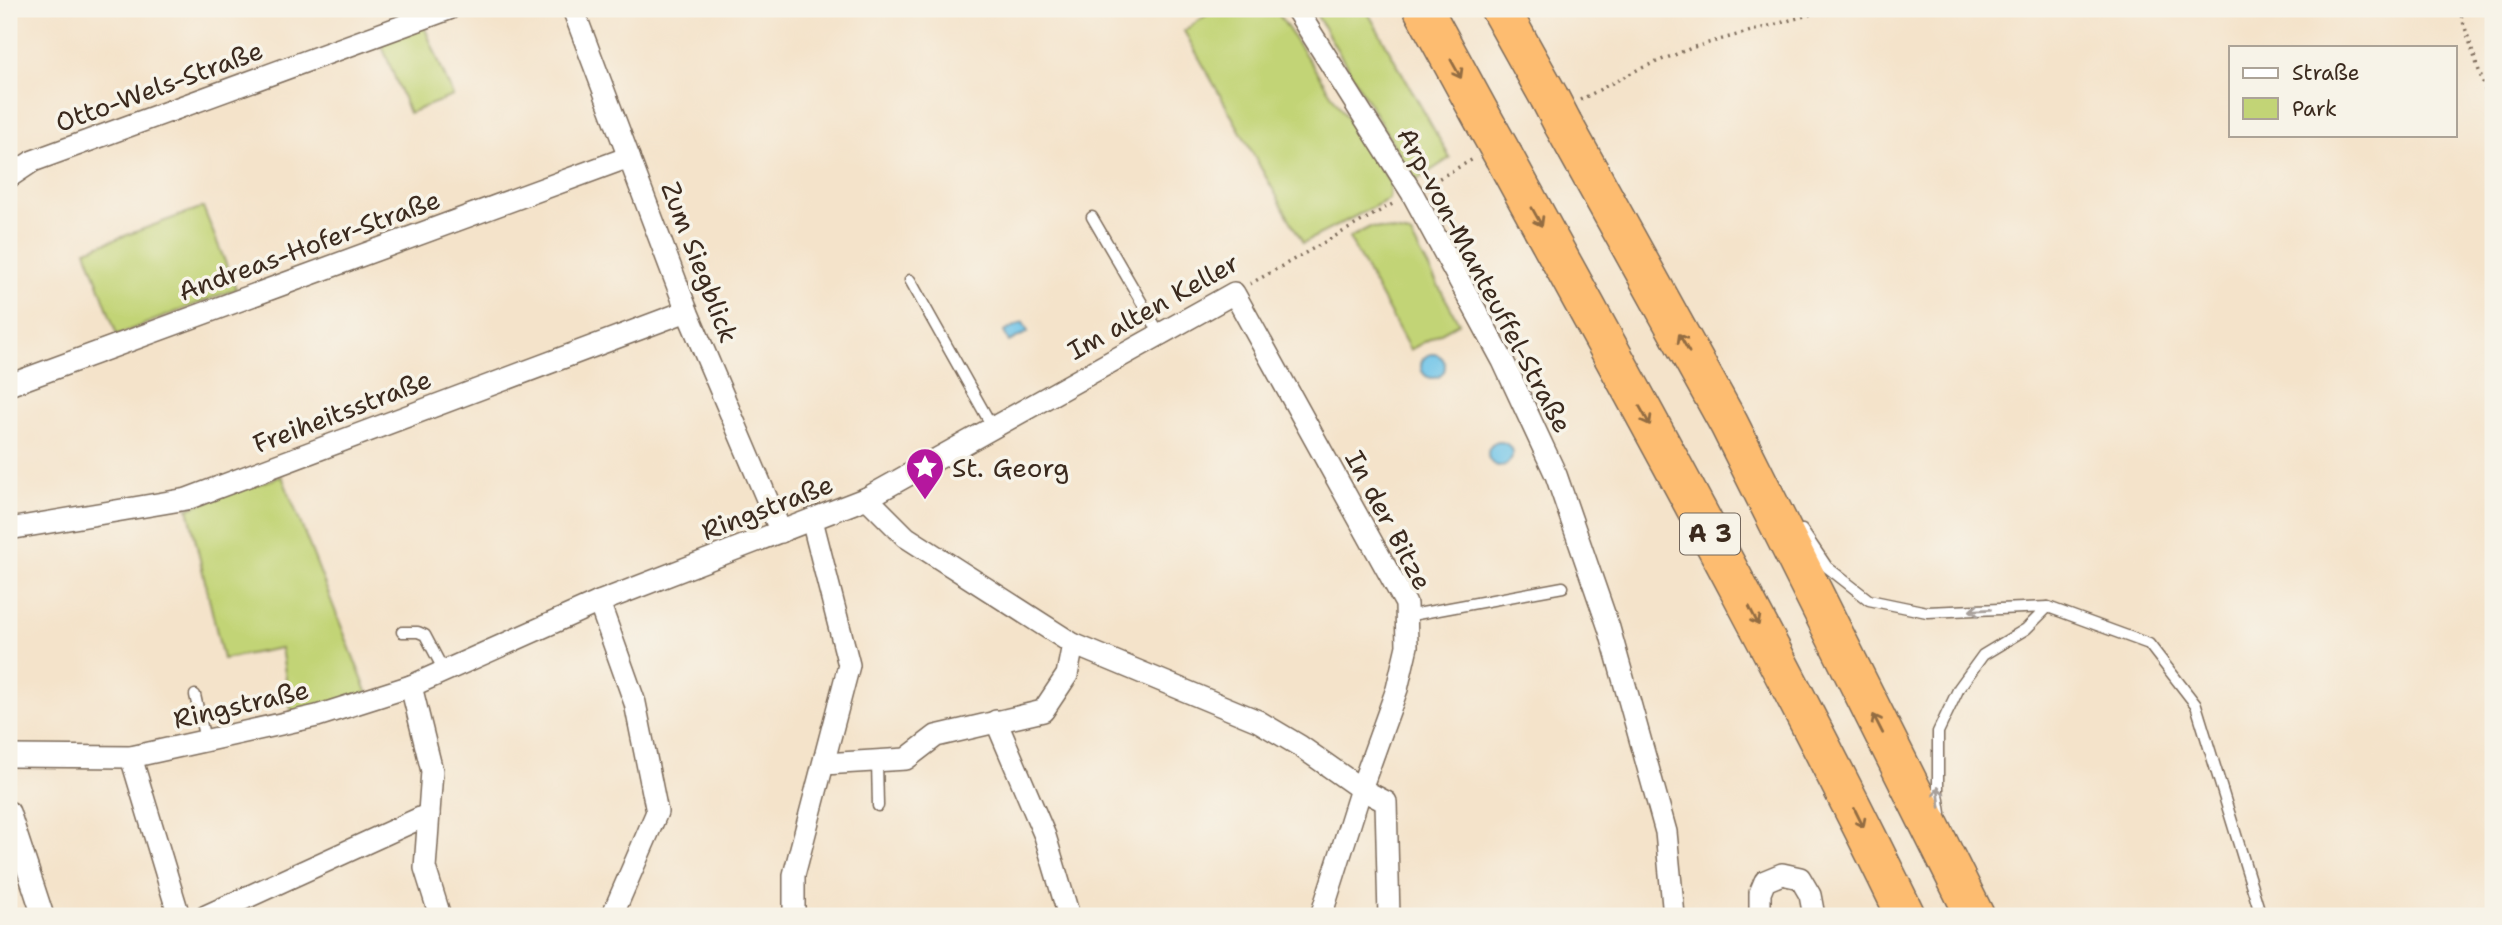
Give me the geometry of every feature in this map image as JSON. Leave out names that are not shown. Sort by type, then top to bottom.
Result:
[{"type":"highway","name":"A 3","points":[[1423,9],[1746,601],[1856,812],[1906,916]]},
{"type":"highway","name":"A 3","points":[[1500,9],[1564,107],[1729,424],[1975,916]]},
{"type":"street","name":"Otto-Wels-Straße","points":[[9,177],[33,161],[449,9]]},
{"type":"street","name":"Zum Siegblick","points":[[573,9],[687,311],[781,532]]},
{"type":"street","name":"Arp-von-Manteuffel-Straße","points":[[1296,9],[1412,193],[1503,361],[1556,475],[1609,628],[1662,819],[1674,908]]},
{"type":"street","name":"Andreas-Hofer-Straße","points":[[9,385],[629,157]]},
{"type":"street","name":"Im alten Keller","points":[[867,498],[1234,293]]},
{"type":"street","name":"In der Bitze","points":[[1234,293],[1406,604],[1407,646],[1397,688],[1362,789]]},
{"type":"street","name":"Freiheitsstraße","points":[[9,529],[187,499],[687,311]]},
{"type":"street","name":"Ringstraße","points":[[9,756],[131,757],[317,716],[411,686],[599,602],[867,498],[906,537],[1073,644],[1258,721],[1386,802],[1389,916]]},
{"type":"street","points":[[794,916],[794,875],[849,665],[812,520]]},
{"type":"street","points":[[599,602],[635,703],[657,812],[612,916]]},
{"type":"street","points":[[824,764],[906,759],[936,736],[1043,711],[1067,676],[1073,644]]},
{"type":"street","points":[[411,686],[432,771],[425,868],[440,916]]},
{"type":"street","points":[[996,722],[1045,836],[1069,916]]},
{"type":"street","points":[[131,757],[179,916]]},
{"type":"street","points":[[1321,916],[1362,789]]},
{"type":"street","points":[[9,812],[43,916]]},
{"type":"street","points":[[206,916],[429,814]]},
{"type":"street","points":[[1760,916],[1760,893],[1766,881],[1783,874],[1800,878],[1810,895],[1814,916]]},
{"type":"lane","points":[[1092,217],[1160,334]]},
{"type":"lane","points":[[910,280],[993,428]]},
{"type":"lane","points":[[1729,424],[1781,501]]},
{"type":"lane","points":[[1797,523],[1827,567],[1869,600],[1927,612],[2048,607],[2149,644],[2196,705],[2261,916]]},
{"type":"lane","points":[[1406,616],[1563,587]]},
{"type":"lane","points":[[1949,864],[1938,794],[1938,732],[1959,688],[1983,654],[2026,629],[2048,607]]},
{"type":"lane","points":[[402,632],[425,635],[444,671]]},
{"type":"lane","points":[[195,695],[205,740]]},
{"type":"lane","points":[[877,761],[878,806]]},
{"type":"path","points":[[1564,107],[1639,69],[1694,47],[1830,9]]},
{"type":"path","points":[[2459,9],[2493,114]]},
{"type":"path","name":"Im alten Keller","points":[[1234,293],[1466,163]]},
{"type":"green space","points":[[1215,9],[1275,9],[1390,183],[1389,199],[1303,243],[1184,31]]},
{"type":"green space","points":[[1313,9],[1366,9],[1450,158],[1415,181]]},
{"type":"green space","points":[[424,26],[453,96],[409,113],[381,43]]},
{"type":"green space","points":[[203,207],[236,289],[117,335],[86,250]]},
{"type":"green space","points":[[1370,227],[1410,234],[1459,323],[1410,350],[1349,238]]},
{"type":"green space","points":[[282,476],[368,694],[292,716],[281,648],[223,659],[188,508]]},
{"type":"water","points":[[1023,322],[1028,332],[1009,342],[1004,332]]},
{"type":"water","points":[[1433,354],[1441,358],[1445,366],[1441,374],[1433,378],[1425,374],[1421,366],[1425,358]]},
{"type":"water","points":[[1500,442],[1509,445],[1512,454],[1509,463],[1500,466],[1491,463],[1488,454],[1491,445]]},
{"type":"place","name":"St. Georg","points":[[925,501]]}]
